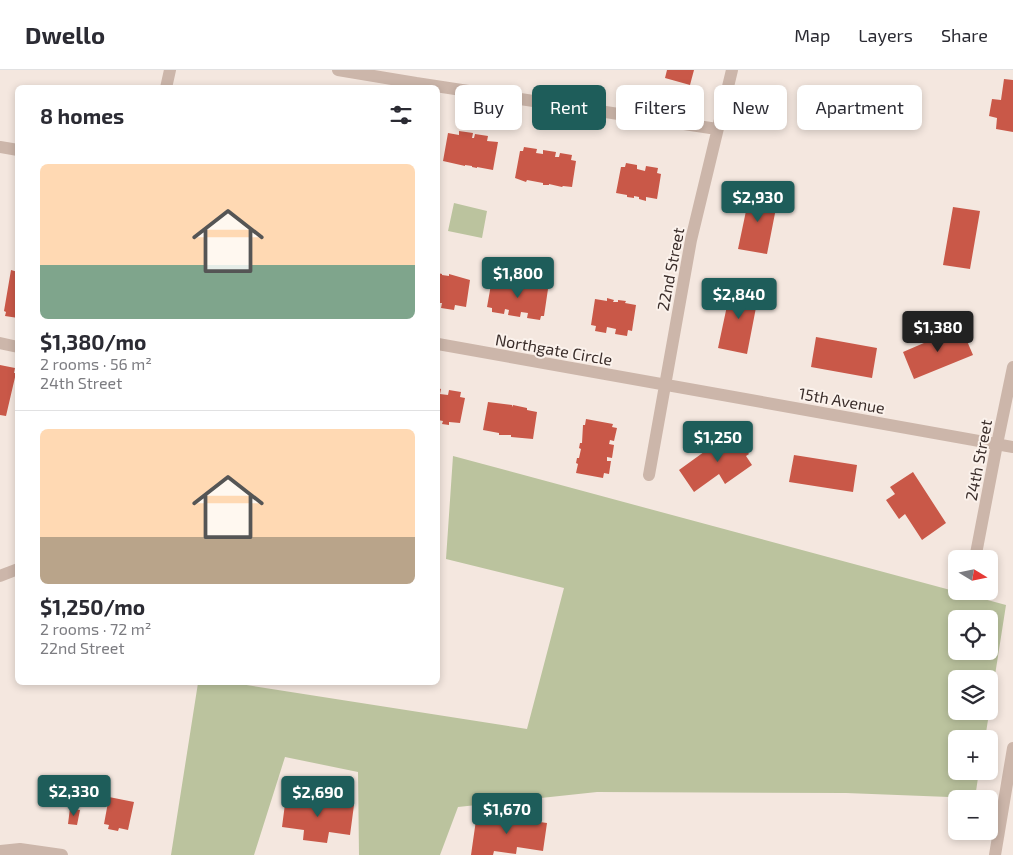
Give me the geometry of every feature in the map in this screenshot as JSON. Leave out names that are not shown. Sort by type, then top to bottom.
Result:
[{"type":"street","points":[[167,85],[170,70]]},
{"type":"street","points":[[338,70],[416,85]]},
{"type":"street","name":"22nd Street","points":[[728,85],[732,70]]},
{"type":"street","points":[[440,89],[714,129]]},
{"type":"street","name":"22nd Street","points":[[649,475],[691,240],[717,130]]},
{"type":"street","points":[[0,146],[15,149]]},
{"type":"street","points":[[0,343],[15,346]]},
{"type":"street","name":"Northgate Circle","points":[[440,344],[665,385]]},
{"type":"street","name":"24th Street","points":[[978,550],[1013,367]]},
{"type":"street","name":"15th Avenue","points":[[665,385],[1013,447]]},
{"type":"street","points":[[0,576],[15,571]]},
{"type":"street","points":[[995,855],[1013,748]]},
{"type":"street","points":[[0,851],[20,850],[62,855]]},
{"type":"green space","points":[[454,203],[487,211],[482,238],[448,231]]},
{"type":"green space","points":[[453,456],[948,589],[948,600],[987,600],[1006,605],[998,656],[998,610],[948,610],[948,660],[997,660],[996,670],[948,670],[948,720],[988,720],[986,730],[948,730],[948,780],[978,780],[976,790],[948,790],[948,797],[846,793],[597,792],[458,807],[440,855],[359,855],[358,772],[285,757],[254,855],[171,855],[198,685],[247,685],[527,729],[564,588],[446,559]]},
{"type":"building","points":[[667,70],[694,70],[690,85],[665,78]]},
{"type":"building","points":[[1004,79],[1013,80],[1013,132],[996,129],[997,118],[989,116],[992,99],[1001,100]]},
{"type":"building","points":[[459,131],[473,133],[472,138],[474,138],[475,134],[488,136],[487,141],[498,142],[493,170],[443,161],[448,133],[459,135]]},
{"type":"building","points":[[524,147],[537,149],[536,153],[543,154],[543,150],[556,152],[555,157],[559,157],[560,153],[572,155],[571,160],[576,161],[572,187],[543,185],[543,183],[527,180],[526,182],[515,178],[520,151],[523,151]]},
{"type":"building","points":[[626,163],[637,165],[637,169],[645,171],[646,166],[658,168],[657,173],[661,174],[657,199],[646,197],[646,201],[639,199],[639,197],[627,197],[627,195],[616,193],[621,167],[625,167]]},
{"type":"building","points":[[750,192],[778,198],[767,254],[738,249]]},
{"type":"building","points":[[953,207],[980,211],[970,269],[943,265]]},
{"type":"building","points":[[11,270],[15,271],[15,318],[5,316],[6,312],[4,311]]},
{"type":"building","points":[[440,274],[470,280],[466,307],[455,305],[454,310],[441,308],[442,303],[440,303]]},
{"type":"building","points":[[492,279],[543,286],[543,288],[548,289],[544,316],[541,316],[540,320],[527,318],[528,313],[521,312],[520,317],[508,315],[509,310],[505,309],[504,314],[492,312],[492,308],[487,307]]},
{"type":"building","points":[[731,287],[759,292],[747,354],[718,348]]},
{"type":"building","points":[[607,298],[614,300],[613,302],[618,302],[618,300],[626,301],[625,303],[636,305],[632,331],[628,330],[627,336],[615,334],[616,329],[607,327],[606,333],[595,331],[596,326],[591,325],[595,299],[607,301]]},
{"type":"building","points":[[961,327],[973,355],[914,379],[903,352]]},
{"type":"building","points":[[816,337],[877,348],[872,378],[811,367]]},
{"type":"building","points":[[0,365],[15,368],[15,377],[6,416],[0,415]]},
{"type":"building","points":[[449,390],[461,392],[460,397],[465,398],[460,423],[449,422],[449,425],[442,424],[443,421],[440,420],[440,394],[448,395]]},
{"type":"building","points":[[488,402],[512,405],[513,407],[513,405],[537,412],[533,439],[499,435],[499,433],[483,430]]},
{"type":"building","points":[[586,419],[613,424],[612,427],[617,428],[614,441],[610,440],[609,444],[614,445],[612,458],[607,457],[607,461],[611,461],[609,474],[604,473],[603,478],[576,473],[577,458],[579,458],[581,449],[579,448],[580,443],[582,443],[583,425],[585,425]]},
{"type":"building","points":[[733,431],[749,454],[746,456],[752,465],[725,484],[719,474],[694,492],[679,470]]},
{"type":"building","points":[[794,455],[857,465],[853,492],[789,482]]},
{"type":"building","points":[[913,472],[946,523],[922,540],[905,514],[899,519],[886,500],[895,494],[890,487]]},
{"type":"building","points":[[286,796],[354,805],[350,835],[329,832],[327,843],[303,840],[304,830],[282,827]]},
{"type":"building","points":[[109,797],[134,802],[128,830],[119,828],[118,831],[108,829],[109,825],[104,824]]},
{"type":"building","points":[[70,808],[80,810],[77,825],[68,824]]},
{"type":"building","points":[[477,813],[547,823],[543,851],[517,847],[516,854],[494,851],[493,855],[471,855]]}]
